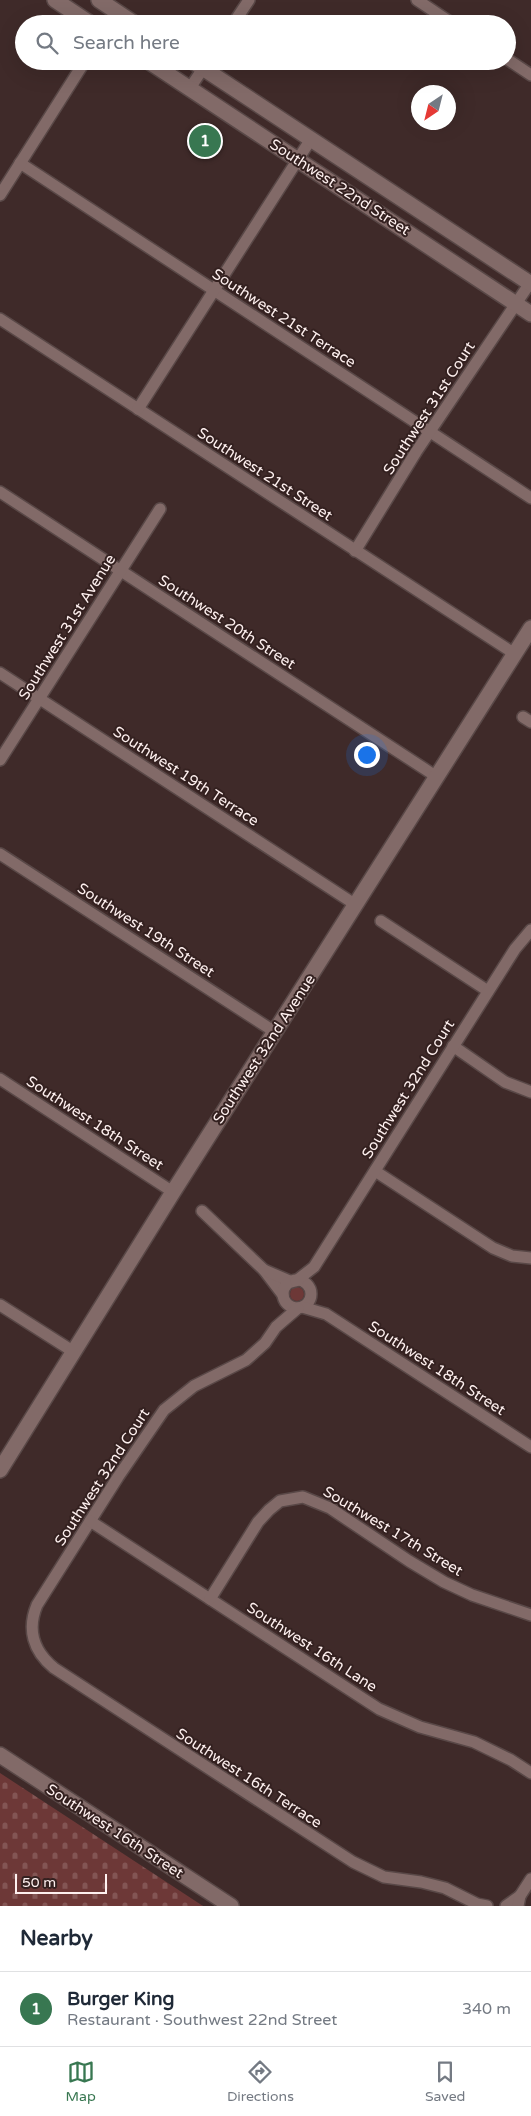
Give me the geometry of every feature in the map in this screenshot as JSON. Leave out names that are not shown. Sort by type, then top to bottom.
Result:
[{"type":"street","points":[[55,0],[78,15]]},
{"type":"street","points":[[99,0],[111,15]]},
{"type":"street","points":[[239,15],[249,0]]},
{"type":"street","points":[[417,0],[440,15]]},
{"type":"street","points":[[516,65],[531,75]]},
{"type":"street","points":[[0,195],[79,70]]},
{"type":"street","name":"Southwest 22nd Street","points":[[162,70],[531,314]]},
{"type":"street","points":[[190,88],[198,70]]},
{"type":"street","name":"Southwest 22nd Street","points":[[210,70],[530,284]]},
{"type":"street","points":[[138,409],[312,139]]},
{"type":"street","name":"Southwest 21st Terrace","points":[[20,164],[531,498]]},
{"type":"street","name":"Southwest 31st Court","points":[[356,551],[416,452],[530,284]]},
{"type":"street","name":"Southwest 21st Street","points":[[0,320],[515,654]]},
{"type":"street","name":"Southwest 20th Street","points":[[0,492],[437,777]]},
{"type":"street","name":"Southwest 31st Avenue","points":[[0,760],[160,509]]},
{"type":"street","name":"Southwest 32nd Avenue","points":[[0,1470],[173,1192],[531,628]]},
{"type":"street","name":"Southwest 19th Terrace","points":[[0,673],[356,905]]},
{"type":"street","name":"Southwest 19th Street","points":[[0,854],[275,1032]]},
{"type":"street","points":[[381,921],[488,991]]},
{"type":"street","name":"Southwest 32nd Court","points":[[294,1281],[314,1267],[515,949],[531,930]]},
{"type":"street","points":[[453,1046],[505,1082],[531,1092]]},
{"type":"street","name":"Southwest 18th Street","points":[[0,1079],[173,1192]]},
{"type":"street","points":[[375,1172],[493,1248],[512,1256],[527,1258]]},
{"type":"street","points":[[202,1211],[264,1270],[290,1306],[300,1308],[308,1302],[310,1291],[304,1283],[264,1270]]},
{"type":"street","name":"Southwest 32nd Court","points":[[310,1291],[314,1267]]},
{"type":"street","points":[[284,1297],[285,1287],[294,1281]]},
{"type":"street","name":"Southwest 18th Street","points":[[310,1291],[326,1314]]},
{"type":"street","name":"Southwest 32nd Court","points":[[32,1634],[32,1619],[37,1605],[142,1439],[164,1410],[194,1386],[246,1360],[265,1344],[276,1327],[284,1297]]},
{"type":"street","points":[[0,1305],[74,1352]]},
{"type":"street","name":"Southwest 32nd Court","points":[[276,1327],[300,1308]]},
{"type":"street","name":"Southwest 18th Street","points":[[300,1308],[326,1314],[531,1447]]},
{"type":"street","name":"Southwest 17th Street","points":[[210,1599],[264,1516],[280,1501],[294,1497],[310,1499],[330,1508],[444,1582],[472,1595],[531,1615]]},
{"type":"street","name":"Southwest 16th Lane","points":[[90,1521],[379,1709],[420,1727],[474,1742],[506,1757],[531,1773]]},
{"type":"street","name":"Southwest 16th Terrace","points":[[32,1634],[41,1656],[54,1668],[353,1862],[384,1877],[421,1882],[445,1888],[481,1905]]},
{"type":"street","name":"Southwest 16th Street","points":[[0,1755],[231,1906]]},
{"type":"street","points":[[506,1906],[519,1901],[531,1879]]},
{"type":"green space","points":[[297,1287],[302,1289],[304,1294],[302,1299],[297,1301],[292,1299],[290,1294],[292,1289]]},
{"type":"green space","points":[[0,1773],[203,1906],[0,1906]]},
{"type":"place","name":"Burger King","points":[[205,141]]}]
